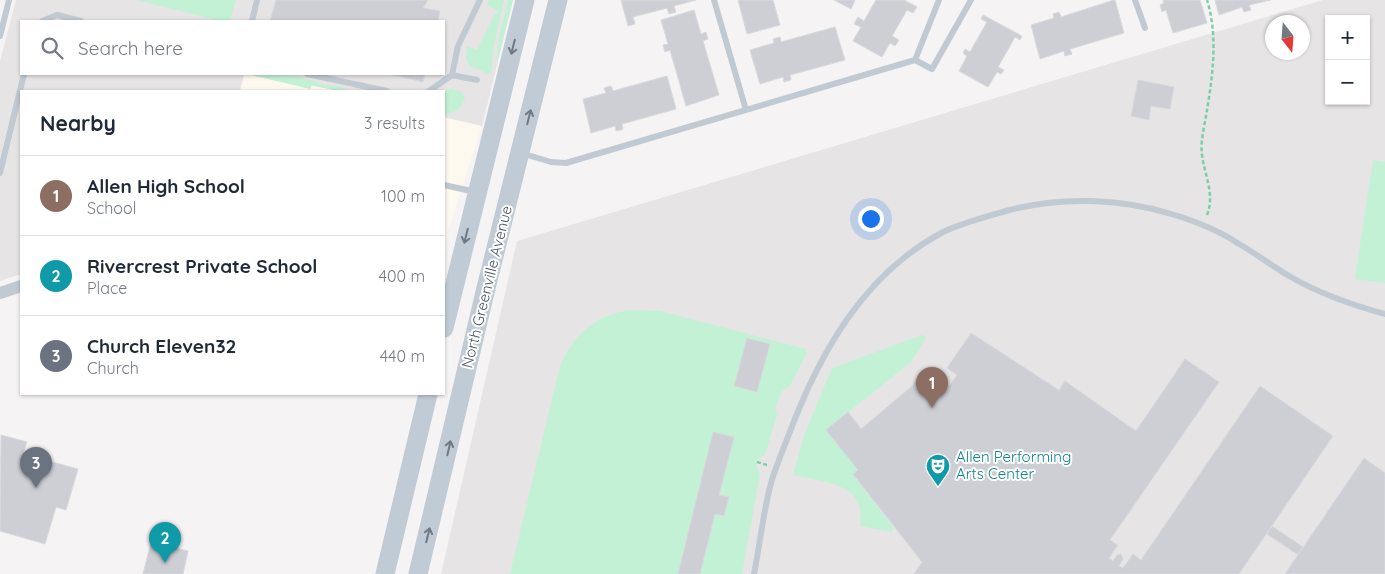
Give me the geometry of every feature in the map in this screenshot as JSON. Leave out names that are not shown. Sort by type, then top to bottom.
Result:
[{"type":"main road","points":[[445,320],[450,278],[477,192],[525,0]]},
{"type":"main road","name":"North Greenville Avenue","points":[[418,574],[486,288],[558,0]]},
{"type":"main road","points":[[450,278],[486,288]]},
{"type":"main road","points":[[384,574],[428,395]]},
{"type":"street","points":[[0,293],[20,286]]},
{"type":"lane","points":[[0,36],[9,0]]},
{"type":"lane","points":[[252,20],[257,0]]},
{"type":"lane","points":[[430,90],[452,75],[458,46],[480,0]]},
{"type":"lane","points":[[714,0],[746,110]]},
{"type":"lane","points":[[915,60],[939,0]]},
{"type":"lane","points":[[520,153],[551,162],[566,163],[915,60],[932,69],[971,0]]},
{"type":"lane","points":[[1135,0],[1145,28]]},
{"type":"lane","points":[[45,20],[57,16],[76,20]]},
{"type":"lane","points":[[20,90],[24,75]]},
{"type":"lane","points":[[312,75],[382,90]]},
{"type":"lane","points":[[452,75],[477,80]]},
{"type":"lane","points":[[0,173],[20,90]]},
{"type":"lane","points":[[445,185],[477,192]]},
{"type":"lane","points":[[756,574],[758,551],[771,482],[804,395],[835,335],[853,309],[894,266],[945,232],[985,217],[1027,205],[1090,201],[1125,204],[1174,215],[1199,224],[1239,243],[1268,264],[1310,288],[1345,302],[1385,314]]},
{"type":"path","points":[[1207,0],[1213,19],[1213,75],[1202,155],[1212,202],[1207,215]]},
{"type":"shaded area","points":[[16,0],[513,0],[482,126],[445,117],[445,90],[335,90],[253,75],[445,75],[445,20],[20,20],[20,75],[244,75],[240,90],[20,90],[20,274],[0,281],[0,61]]},
{"type":"shaded area","points":[[1323,0],[1385,0],[1385,574],[441,574],[517,241],[1265,17],[1265,60],[1310,60],[1310,15],[1273,15]]},
{"type":"shaded area","points":[[244,75],[251,75],[312,84],[336,90],[240,90]]},
{"type":"shaded area","points":[[445,117],[482,126],[448,231],[445,252]]},
{"type":"green space","points":[[136,0],[236,0],[230,20],[217,20]]},
{"type":"green space","points":[[489,0],[504,0],[494,45],[491,73],[489,74],[470,66],[466,59],[467,46],[477,50],[495,13],[497,14],[498,11],[487,5]]},
{"type":"green space","points":[[508,0],[513,0],[497,63],[498,42]]},
{"type":"green space","points":[[251,75],[299,77],[326,86],[327,84],[350,90],[334,90],[312,85],[310,89]]},
{"type":"green space","points":[[451,89],[462,92],[465,99],[459,109],[445,116],[445,90]]},
{"type":"green space","points":[[1373,160],[1385,162],[1385,283],[1355,279]]},
{"type":"green space","points":[[633,310],[660,311],[806,349],[807,353],[789,387],[782,391],[775,408],[777,414],[765,455],[758,459],[756,465],[760,474],[742,574],[510,574],[559,370],[564,358],[578,337],[597,322],[620,312]]},
{"type":"green space","points":[[922,335],[926,337],[925,340],[911,362],[826,430],[858,470],[853,475],[894,528],[892,532],[860,526],[860,512],[857,501],[851,493],[831,483],[793,475],[804,436],[832,368]]},
{"type":"building","points":[[276,0],[428,0],[423,8],[440,11],[438,20],[270,20]]},
{"type":"building","points":[[621,0],[696,0],[674,6],[676,12],[669,14],[667,8],[633,17],[635,24],[628,26]]},
{"type":"building","points":[[738,0],[773,0],[780,25],[747,34]]},
{"type":"building","points":[[834,0],[855,0],[851,9]]},
{"type":"building","points":[[876,0],[904,0],[917,7],[913,13],[907,10],[892,36],[899,40],[895,46],[890,43],[882,57],[853,41],[861,27],[854,24],[858,17],[864,21]]},
{"type":"building","points":[[1115,0],[1124,33],[1070,49],[1072,54],[1065,56],[1064,51],[1040,59],[1031,25],[1054,18],[1053,14],[1059,12],[1061,17]]},
{"type":"building","points":[[1163,0],[1200,0],[1207,23],[1173,33],[1166,10],[1162,12],[1160,5],[1164,3]]},
{"type":"building","points":[[1215,0],[1271,0],[1249,5],[1251,10],[1244,12],[1242,7],[1219,15]]},
{"type":"building","points":[[694,10],[701,34],[706,32],[708,39],[703,41],[719,95],[686,106],[670,50],[665,52],[663,45],[668,44],[661,20]]},
{"type":"building","points":[[983,15],[1022,36],[1020,40],[1015,37],[998,67],[1004,70],[1001,74],[997,72],[988,87],[959,71],[967,56],[963,53],[965,49],[970,52],[987,22],[981,19]]},
{"type":"building","points":[[835,27],[845,60],[790,75],[791,80],[784,82],[783,77],[760,84],[750,50],[774,43],[773,39],[780,37],[781,42]]},
{"type":"building","points":[[393,75],[425,75],[423,82]]},
{"type":"building","points":[[667,76],[676,109],[622,124],[623,129],[621,130],[616,131],[615,126],[591,133],[583,99],[606,93],[604,88],[611,86],[613,91]]},
{"type":"building","points":[[1138,80],[1174,87],[1170,109],[1151,106],[1149,120],[1131,116]]},
{"type":"building","points":[[971,333],[1059,390],[1065,381],[1136,431],[1185,359],[1219,382],[1110,540],[1118,545],[1109,558],[1113,561],[1117,555],[1121,554],[1123,559],[1119,566],[1123,568],[1133,554],[1141,560],[1260,386],[1333,436],[1239,574],[914,574],[922,562],[853,474],[858,470],[826,430],[848,412],[861,429],[912,386],[925,368],[949,386],[957,375],[947,368]]},
{"type":"building","points":[[747,338],[770,344],[757,392],[734,386]]},
{"type":"building","points":[[713,432],[734,437],[719,495],[729,497],[724,516],[715,514],[700,574],[678,574]]},
{"type":"building","points":[[1,435],[27,442],[23,454],[78,469],[66,510],[56,507],[45,544],[0,531]]},
{"type":"building","points":[[1364,458],[1385,473],[1385,574],[1285,574]]},
{"type":"building","points":[[1272,526],[1303,547],[1298,555],[1267,534]]},
{"type":"building","points":[[151,542],[188,551],[183,574],[143,574]]},
{"type":"place","name":"Allen High School","points":[[932,408]]},
{"type":"place","name":"Allen Performing Arts Center","points":[[938,487]]},
{"type":"place","name":"Church Eleven32","points":[[36,488]]},
{"type":"place","name":"Rivercrest Private School","points":[[165,563]]}]
